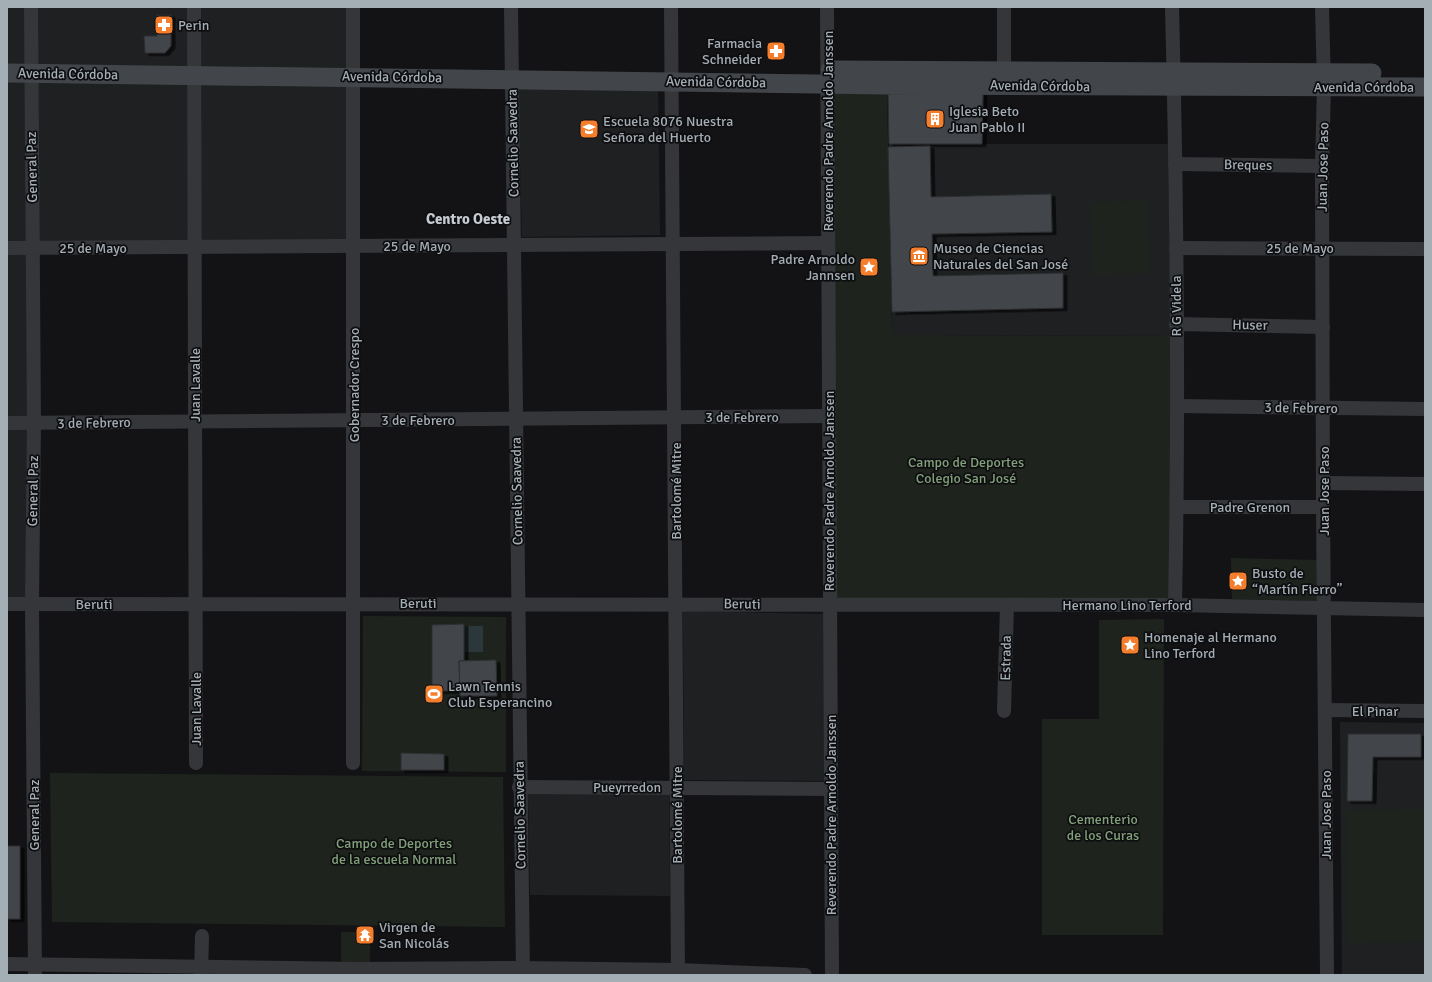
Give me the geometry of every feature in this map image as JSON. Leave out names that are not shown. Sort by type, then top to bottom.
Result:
[{"type":"main road","name":"Avenida Córdoba","points":[[7,61],[31,67],[1174,80],[1324,80],[1425,74]]},
{"type":"main road","name":"Avenida Córdoba","points":[[7,73],[31,67]]},
{"type":"main road","name":"Avenida Córdoba","points":[[827,76],[1004,72],[1174,80]]},
{"type":"main road","name":"Avenida Córdoba","points":[[1324,80],[1425,87]]},
{"type":"street","name":"General Paz","points":[[31,7],[34,423],[32,604],[35,970]]},
{"type":"street","name":"Juan Lavalle","points":[[194,7],[196,763]]},
{"type":"street","name":"Gobernador Crespo","points":[[353,7],[353,763]]},
{"type":"street","name":"Cornelio Saavedra","points":[[511,7],[519,787],[523,972]]},
{"type":"street","name":"Bartolomé Mitre","points":[[671,7],[677,603],[678,973]]},
{"type":"street","name":"Reverendo Padre Arnoldo Janssen","points":[[827,7],[832,975]]},
{"type":"street","points":[[1004,7],[1004,72]]},
{"type":"street","name":"R G Videla","points":[[1172,7],[1177,406],[1175,605]]},
{"type":"street","name":"Juan Jose Paso","points":[[1322,7],[1324,80],[1322,166],[1324,408],[1323,507],[1326,710],[1327,975]]},
{"type":"street","name":"Breques","points":[[1175,164],[1322,166]]},
{"type":"street","name":"25 de Mayo","points":[[7,248],[828,243]]},
{"type":"street","name":"25 de Mayo","points":[[1176,248],[1425,249]]},
{"type":"street","name":"Huser","points":[[1176,324],[1323,326]]},
{"type":"street","name":"3 de Febrero","points":[[1177,406],[1425,409]]},
{"type":"street","name":"3 de Febrero","points":[[7,423],[829,416]]},
{"type":"street","points":[[1324,483],[1425,484]]},
{"type":"street","name":"Padre Grenon","points":[[1177,507],[1323,507]]},
{"type":"street","name":"Beruti","points":[[7,604],[677,603],[830,605]]},
{"type":"street","name":"Hermano Lino Terford","points":[[830,605],[1175,605],[1425,610]]},
{"type":"street","name":"Estrada","points":[[1004,711],[1007,605]]},
{"type":"street","name":"El Pinar","points":[[1326,710],[1425,711]]},
{"type":"street","name":"Pueyrredon","points":[[519,787],[831,788]]},
{"type":"street","points":[[201,971],[202,936]]},
{"type":"street","points":[[7,964],[35,970],[805,975]]},
{"type":"shaded area","points":[[7,7],[353,7],[354,246],[33,248],[32,604],[7,604]]},
{"type":"shaded area","name":"Escuela 8076 Nuestra Señora del Huerto","points":[[518,88],[658,91],[660,235],[522,237]]},
{"type":"shaded area","points":[[889,144],[1168,144],[1171,336],[892,335]]},
{"type":"shaded area","points":[[683,611],[824,614],[825,781],[684,780]]},
{"type":"shaded area","points":[[465,626],[483,626],[483,652],[465,652]]},
{"type":"shaded area","points":[[1340,722],[1425,723],[1425,975],[1342,975]]},
{"type":"shaded area","points":[[528,792],[669,793],[670,896],[530,895]]},
{"type":"green space","name":"Campo de Deportes Colegio San José","points":[[828,91],[887,92],[892,335],[1171,336],[1175,605],[830,605]]},
{"type":"green space","points":[[1147,200],[1149,273],[1093,275],[1091,202]]},
{"type":"green space","points":[[1231,558],[1319,560],[1320,601],[1232,599]]},
{"type":"green space","name":"Lawn Tennis Club Esperancino","points":[[363,616],[506,617],[506,772],[362,771]]},
{"type":"green space","name":"Cementerio de los Curas","points":[[1164,619],[1163,935],[1042,935],[1042,719],[1099,719],[1099,620]]},
{"type":"green space","name":"Campo de Deportes de la escuela Normal","points":[[50,773],[503,777],[505,927],[52,922]]},
{"type":"green space","points":[[1425,809],[1425,942],[1347,943],[1346,810]]},
{"type":"green space","points":[[341,932],[370,932],[370,966],[341,965]]},
{"type":"building","name":"Perin","points":[[157,15],[171,15],[171,46],[165,53],[145,53],[144,36],[157,36]]},
{"type":"building","name":"Farmacia Schneider","points":[[773,45],[780,45],[780,57],[773,57]]},
{"type":"building","name":"Iglesia Beto Juan Pablo II","points":[[983,93],[982,144],[889,144],[888,94]]},
{"type":"building","points":[[930,146],[931,197],[1051,194],[1052,232],[932,234],[933,276],[1063,273],[1063,308],[892,312],[888,147]]},
{"type":"building","points":[[464,624],[464,661],[459,661],[460,691],[432,691],[432,625]]},
{"type":"building","points":[[496,660],[497,696],[460,696],[459,661]]},
{"type":"building","points":[[1348,734],[1421,734],[1421,757],[1373,757],[1372,801],[1347,801]]},
{"type":"building","points":[[401,753],[444,754],[444,770],[401,770]]},
{"type":"building","points":[[7,846],[20,846],[20,919],[7,919]]},
{"type":"place","name":"Perin","points":[[164,25]]},
{"type":"place","name":"Farmacia Schneider","points":[[776,51]]},
{"type":"place","name":"Iglesia Beto Juan Pablo II","points":[[935,119]]},
{"type":"place","name":"Escuela 8076 Nuestra Señora del Huerto","points":[[589,129]]},
{"type":"place","name":"Museo de Ciencias Naturales del San José","points":[[919,256]]},
{"type":"place","name":"Padre Arnoldo Jannsen","points":[[869,267]]},
{"type":"place","name":"Busto de “Martín Fierro”","points":[[1238,581]]},
{"type":"place","name":"Homenaje al Hermano Lino Terford","points":[[1130,645]]},
{"type":"place","name":"Lawn Tennis Club Esperancino","points":[[434,694]]},
{"type":"place","name":"Virgen de San Nicolás","points":[[365,935]]},
{"type":"district","name":"Centro Oeste","points":[[468,219]]}]
